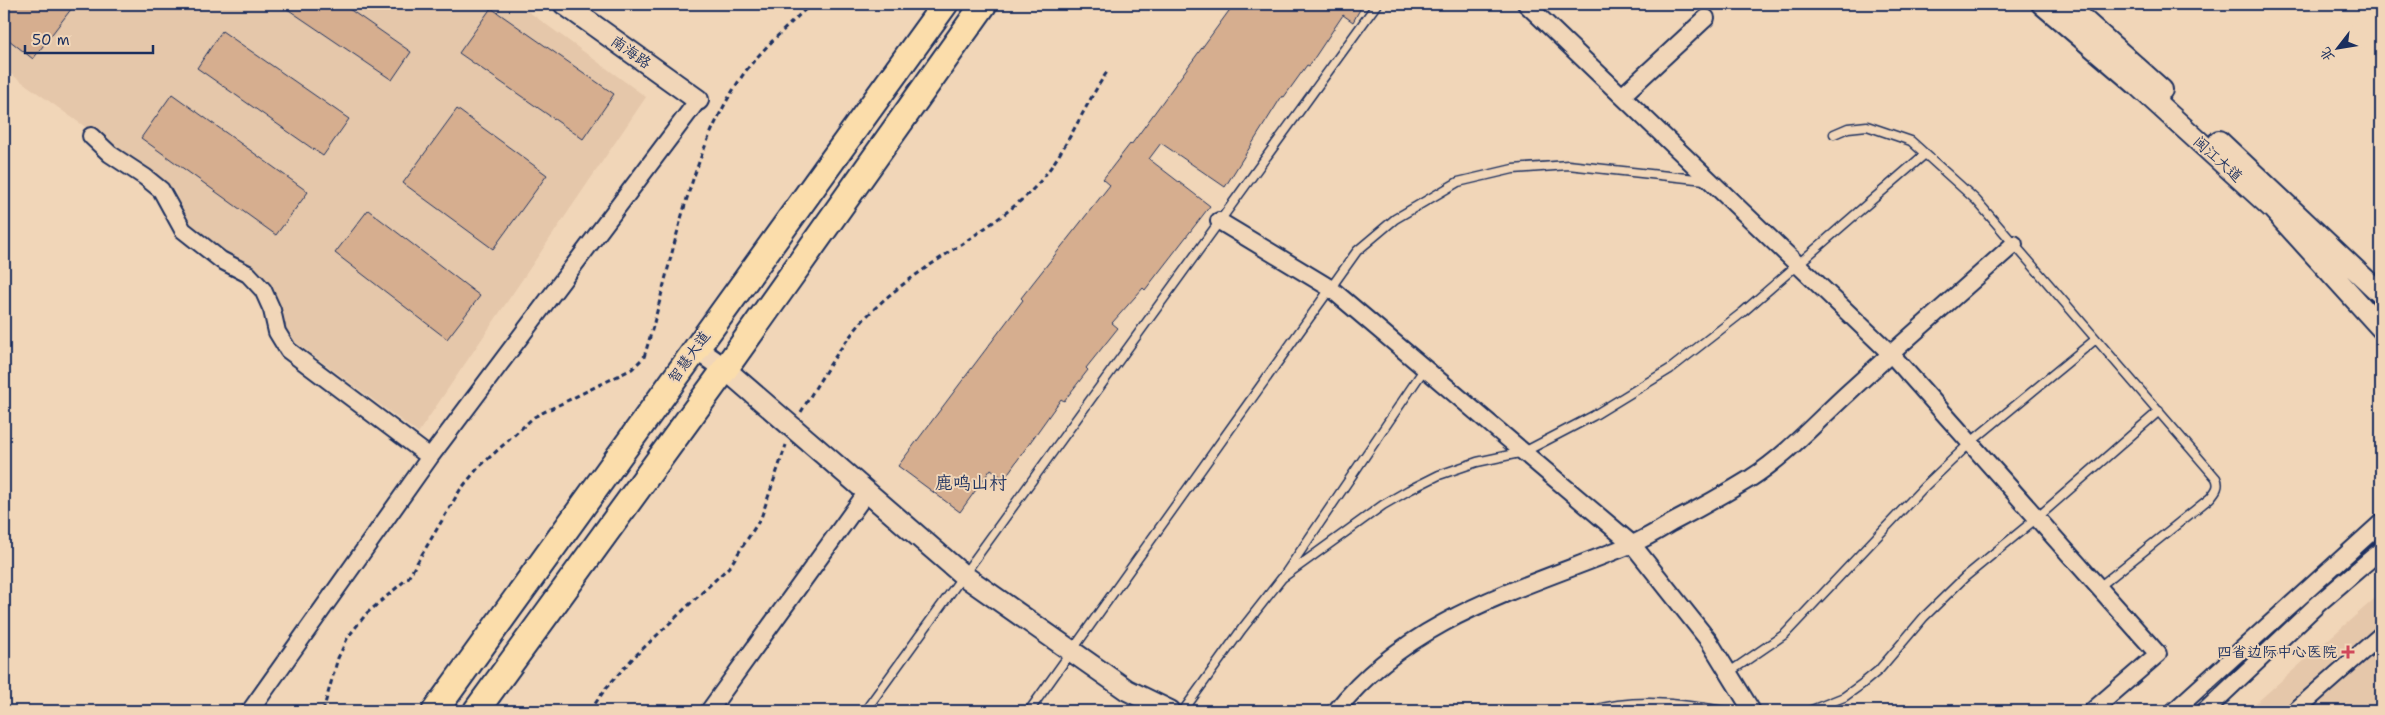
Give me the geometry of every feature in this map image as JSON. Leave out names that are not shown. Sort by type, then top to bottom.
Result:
[{"type":"main road","name":"智慧大道","points":[[434,711],[945,4]]},
{"type":"main road","points":[[476,711],[724,370],[984,4]]},
{"type":"street","name":"南海路","points":[[564,4],[698,100]]},
{"type":"street","points":[[1526,4],[1624,95],[1891,354],[2158,654],[2092,711]]},
{"type":"street","name":"闽江大道","points":[[2042,4],[2137,85],[2273,209],[2381,328]]},
{"type":"street","name":"闽江大道","points":[[2066,4],[2248,167],[2381,294]]},
{"type":"street","points":[[1624,95],[1706,18]]},
{"type":"street","points":[[250,711],[430,457],[698,100]]},
{"type":"street","points":[[91,136],[110,154],[161,190],[183,230],[214,255],[248,274],[263,290],[272,310],[277,332],[288,350],[430,457]]},
{"type":"street","points":[[1219,221],[1330,288],[1632,544],[1709,641],[1752,711]]},
{"type":"street","points":[[1336,711],[1369,674],[1397,651],[1432,627],[1479,604],[1632,544],[1753,477],[1813,427],[2014,244]]},
{"type":"street","points":[[695,348],[792,427],[963,575],[1126,690],[1170,711]]},
{"type":"street","points":[[709,711],[867,492]]},
{"type":"street","points":[[2174,711],[2381,523]]},
{"type":"street","points":[[2205,711],[2318,604],[2381,550]]},
{"type":"street","points":[[2295,711],[2381,635]]},
{"type":"lane","points":[[865,711],[1377,4]]},
{"type":"lane","points":[[1834,134],[1848,128],[1868,126],[1911,141],[1976,200],[2216,478],[2218,482],[2217,490],[2099,587]]},
{"type":"lane","points":[[1282,578],[1383,505],[1409,490],[1439,475],[1477,462],[1524,452],[1593,416],[1670,369],[1717,334],[1925,154]]},
{"type":"lane","points":[[1029,711],[1357,251],[1395,218],[1458,182],[1514,169],[1568,164],[1711,180]]},
{"type":"lane","points":[[1728,673],[1785,634],[1924,487],[1971,442],[2096,339]]},
{"type":"lane","points":[[1183,711],[1242,629],[1282,578],[1425,368]]},
{"type":"lane","points":[[1809,711],[1844,697],[1879,670],[1924,616],[1965,577],[2038,518],[2159,411]]},
{"type":"lane","points":[[1590,711],[1645,702],[1723,711]]},
{"type":"path","points":[[323,711],[338,658],[348,637],[367,613],[408,578],[460,490],[478,468],[534,417],[632,369],[644,356],[685,203],[716,122],[746,72],[781,32],[811,4]]},
{"type":"path","points":[[590,711],[606,688],[634,658],[730,566],[761,518],[792,427],[838,352],[868,315],[898,290],[986,229],[1027,195],[1049,170],[1107,72]]},
{"type":"shaded area","points":[[4,4],[518,4],[646,97],[418,433],[286,335],[273,291],[186,225],[175,191],[4,69]]},
{"type":"shaded area","name":"四省边际中心医院","points":[[2381,593],[2381,711],[2247,711]]},
{"type":"building","points":[[4,4],[75,4],[33,59],[4,36]]},
{"type":"building","points":[[280,4],[342,4],[411,52],[392,80]]},
{"type":"building","points":[[1234,4],[1363,4],[1353,22],[1343,15],[1309,66],[1307,65],[1284,97],[1282,96],[1225,187],[1161,143],[1149,159],[1210,206],[1145,290],[1143,288],[1112,323],[1118,328],[1086,368],[1088,370],[1064,401],[1061,399],[1004,479],[991,469],[960,512],[898,466],[1023,300],[1021,298],[1110,185],[1103,179],[1131,145]]},
{"type":"building","points":[[491,8],[614,94],[583,139],[459,53]]},
{"type":"building","points":[[222,31],[349,119],[323,156],[197,68]]},
{"type":"building","points":[[172,94],[308,192],[276,235],[141,138]]},
{"type":"building","points":[[457,109],[547,175],[493,249],[403,183]]},
{"type":"building","points":[[368,210],[480,296],[447,339],[335,253]]},
{"type":"place","name":"四省边际中心医院","points":[[2348,652]]},
{"type":"district","name":"鹿鸣山村","points":[[971,483]]}]
